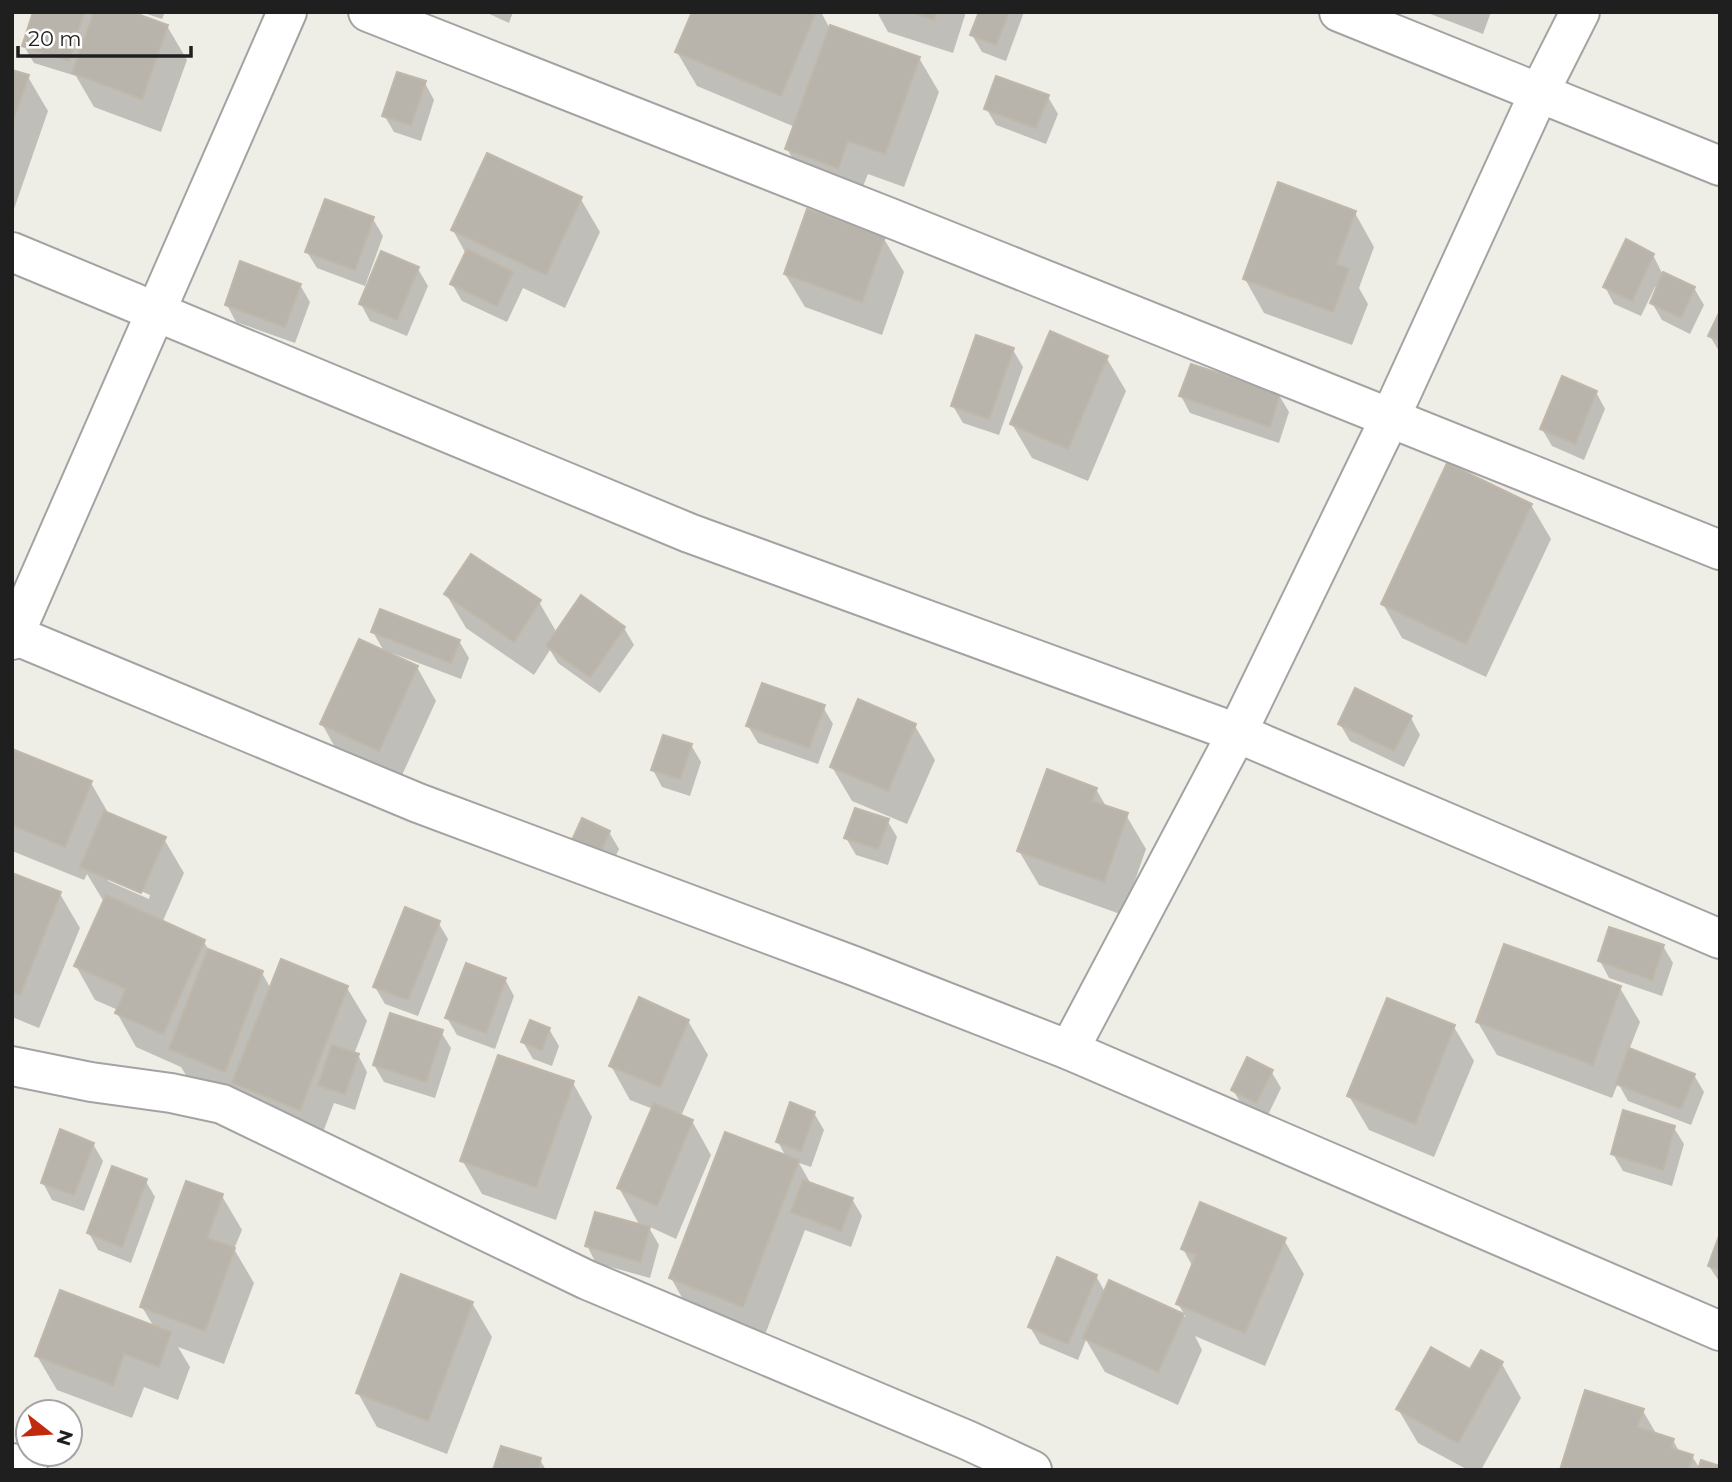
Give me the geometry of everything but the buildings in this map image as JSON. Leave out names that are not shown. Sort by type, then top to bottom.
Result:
[{"type":"street","points":[[287,12],[13,636],[418,803],[854,966],[1069,1050],[1720,1331]]},
{"type":"street","points":[[368,12],[888,216],[1720,550]]},
{"type":"street","points":[[1339,12],[1720,166]]},
{"type":"street","points":[[1069,1050],[1237,733],[1390,418],[1539,93],[1580,12]]},
{"type":"street","points":[[12,252],[689,533],[1237,733],[1720,939]]},
{"type":"street","points":[[12,1066],[222,1104],[586,1280],[967,1440],[1032,1470]]},
{"type":"street","points":[[12,1463],[28,1470]]}]
